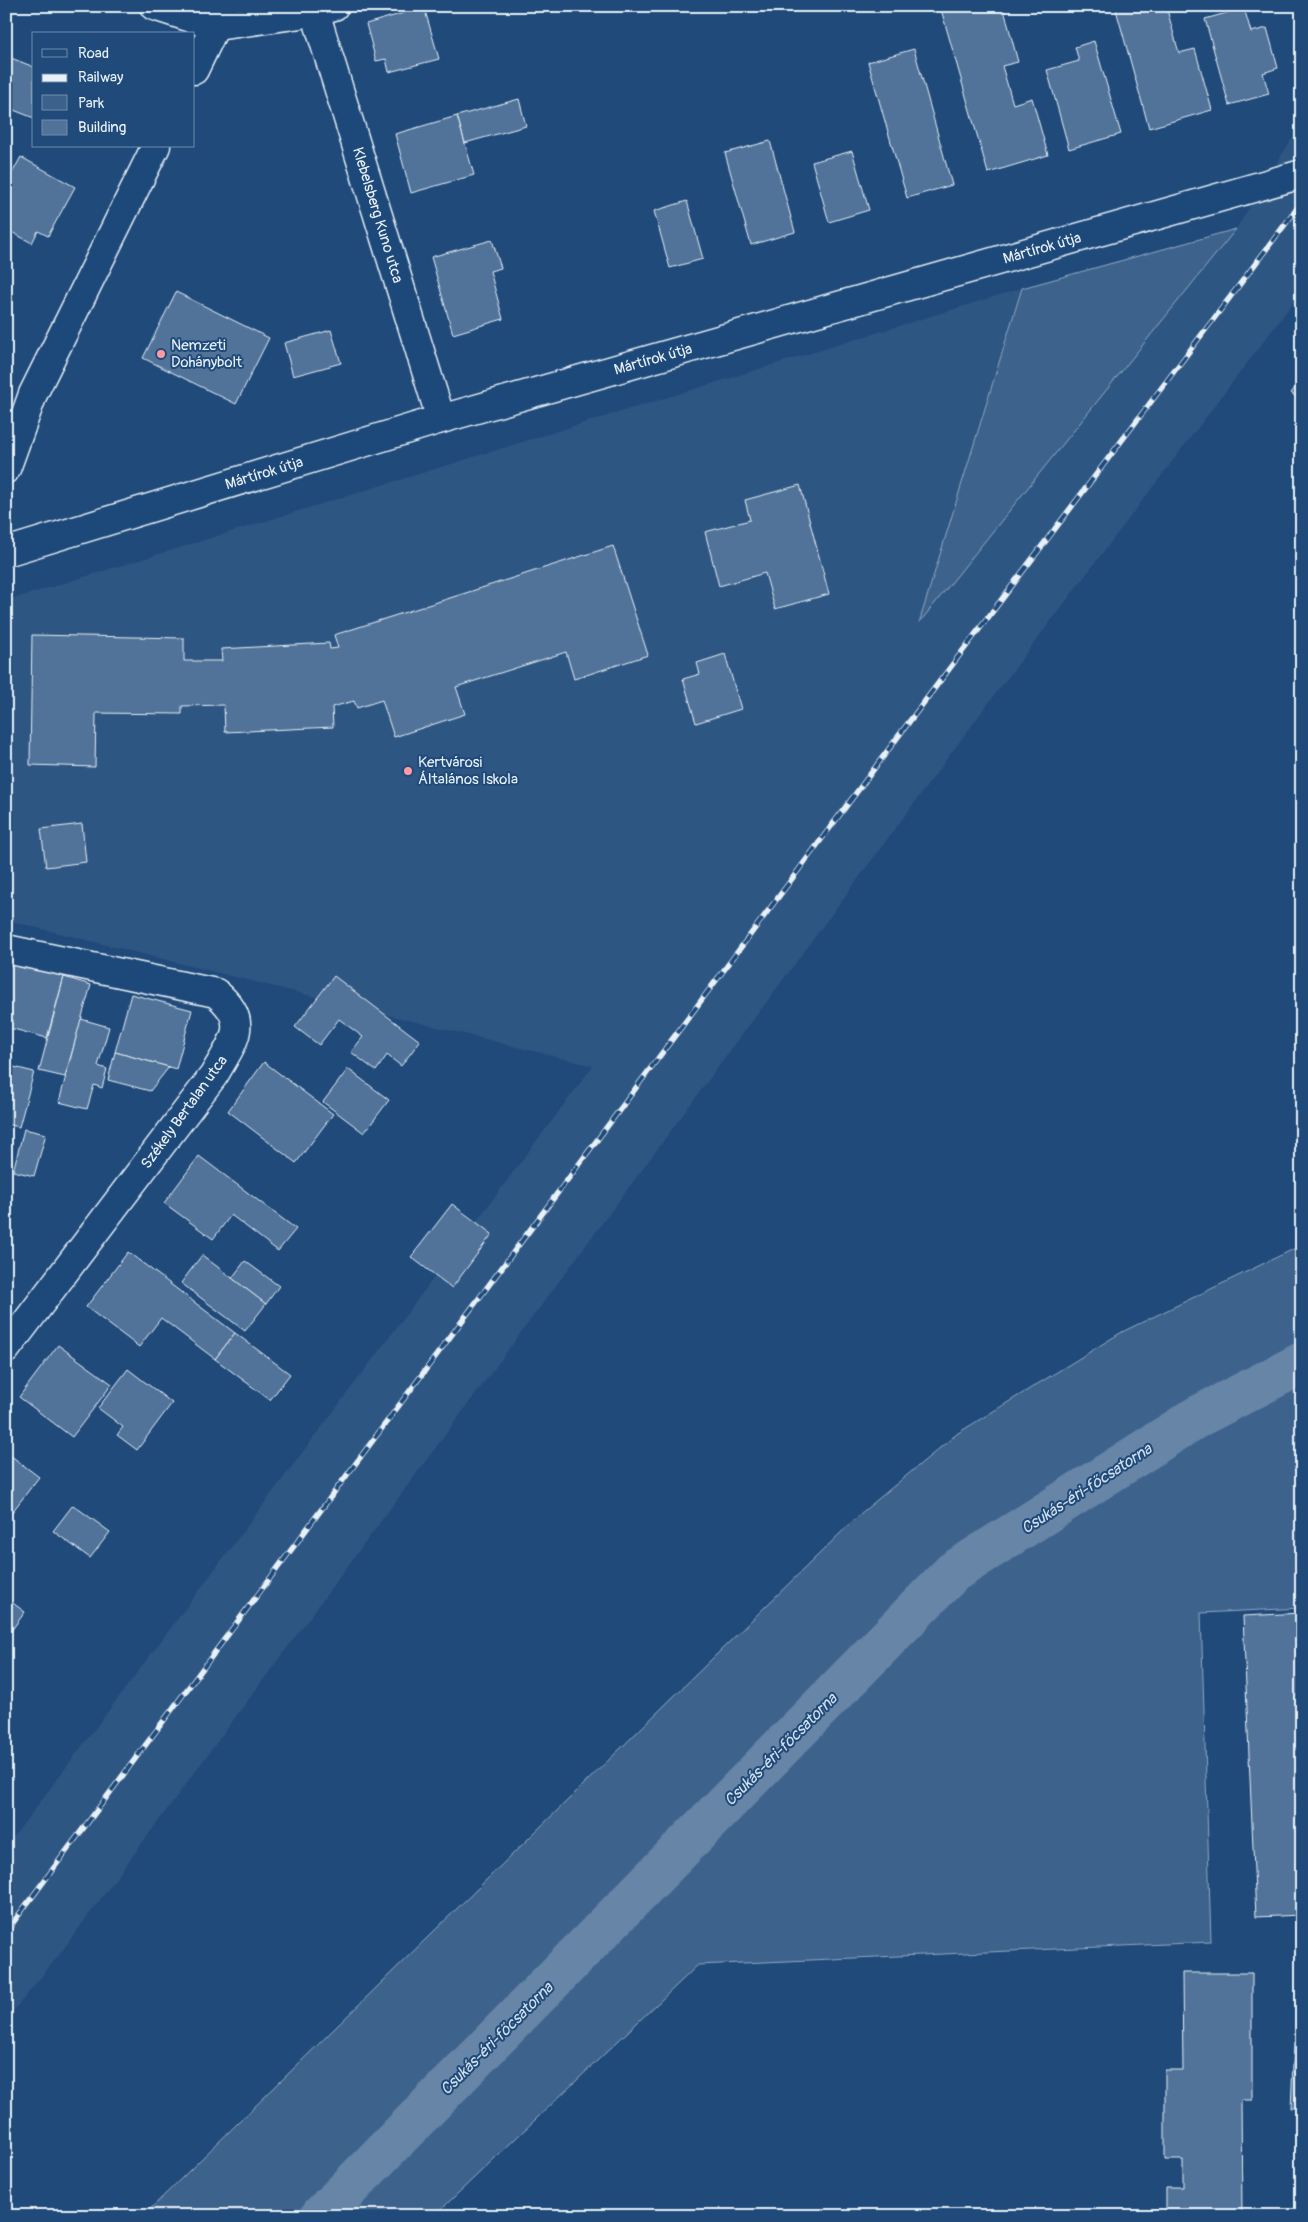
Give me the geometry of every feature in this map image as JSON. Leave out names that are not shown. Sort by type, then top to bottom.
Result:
[{"type":"street","points":[[154,6],[220,16],[325,9]]},
{"type":"street","name":"Klebelsberg Kuno utca","points":[[325,9],[441,419]]},
{"type":"street","points":[[195,68],[220,16]]},
{"type":"street","points":[[6,469],[33,394],[155,148]]},
{"type":"street","name":"Mártírok útja","points":[[6,552],[441,419],[1302,174]]},
{"type":"street","name":"Székely Bertalan utca","points":[[6,949],[216,993],[229,1004],[236,1017],[236,1030],[232,1043],[214,1075],[6,1349]]},
{"type":"shaded area","name":"Kertvárosi Általános Iskola","points":[[1302,122],[1302,291],[987,705],[59,1955],[6,2020],[6,1847],[593,1066],[6,920],[6,601],[1022,288],[920,621],[1236,229]]},
{"type":"green space","points":[[1236,229],[919,623],[1022,288]]},
{"type":"green space","points":[[1302,1245],[1302,1608],[1201,1613],[1211,1942],[698,1965],[434,2216],[143,2216],[860,1514],[958,1433],[1122,1332]]},
{"type":"building","points":[[940,6],[1003,6],[1018,62],[1002,66],[1013,104],[1032,98],[1048,155],[988,173]]},
{"type":"building","points":[[1115,6],[1166,6],[1179,53],[1195,49],[1212,110],[1149,128]]},
{"type":"building","points":[[424,7],[439,59],[389,72],[386,59],[376,61],[366,24]]},
{"type":"building","points":[[1244,8],[1251,32],[1267,28],[1278,68],[1263,73],[1269,94],[1229,105],[1205,19]]},
{"type":"building","points":[[1094,41],[1121,134],[1069,149],[1047,70],[1079,61],[1075,47]]},
{"type":"building","points":[[914,49],[952,185],[907,198],[868,62]]},
{"type":"building","points":[[6,56],[32,66],[32,117],[6,107]]},
{"type":"building","points":[[519,99],[526,126],[465,143],[457,116]]},
{"type":"building","points":[[457,116],[474,175],[411,193],[395,134]]},
{"type":"building","points":[[770,141],[795,232],[751,245],[725,153]]},
{"type":"building","points":[[852,151],[869,210],[829,222],[812,162]]},
{"type":"building","points":[[21,157],[75,187],[48,236],[38,231],[32,243],[6,229],[6,184]]},
{"type":"building","points":[[687,201],[703,259],[670,268],[654,211]]},
{"type":"building","points":[[492,240],[501,268],[490,271],[503,319],[453,334],[431,257]]},
{"type":"building","points":[[176,292],[269,338],[236,404],[143,358]]},
{"type":"building","points":[[331,330],[341,363],[293,376],[284,343]]},
{"type":"building","points":[[1302,379],[1302,401],[1291,393]]},
{"type":"building","points":[[800,485],[829,594],[775,609],[765,573],[719,586],[705,532],[750,520],[745,500]]},
{"type":"building","points":[[613,546],[648,655],[574,679],[566,652],[456,687],[465,714],[394,737],[382,700],[357,708],[354,701],[332,707],[333,727],[225,732],[224,705],[182,706],[182,714],[96,713],[95,767],[30,765],[32,635],[184,638],[184,661],[222,661],[221,649],[329,643],[330,649],[338,648],[334,635]]},
{"type":"building","points":[[725,654],[741,709],[696,723],[683,679],[700,674],[697,663]]},
{"type":"building","points":[[82,824],[86,862],[46,867],[41,829]]},
{"type":"building","points":[[11,959],[65,973],[47,1038],[6,1027],[6,976]]},
{"type":"building","points":[[334,976],[420,1041],[401,1066],[387,1055],[376,1071],[351,1052],[363,1037],[339,1019],[319,1045],[295,1027]]},
{"type":"building","points":[[64,977],[91,985],[65,1077],[39,1071]]},
{"type":"building","points":[[131,994],[192,1010],[176,1069],[115,1052]]},
{"type":"building","points":[[81,1019],[109,1027],[98,1066],[107,1069],[102,1088],[94,1085],[87,1109],[59,1102]]},
{"type":"building","points":[[115,1052],[169,1067],[150,1091],[108,1080]]},
{"type":"building","points":[[264,1062],[333,1114],[296,1163],[228,1111]]},
{"type":"building","points":[[6,1065],[34,1072],[19,1127],[6,1124]]},
{"type":"building","points":[[348,1069],[389,1100],[364,1133],[323,1102]]},
{"type":"building","points":[[24,1129],[46,1134],[34,1176],[13,1171]]},
{"type":"building","points":[[199,1156],[296,1229],[278,1251],[231,1215],[213,1239],[164,1203]]},
{"type":"building","points":[[452,1204],[492,1234],[452,1288],[411,1257]]},
{"type":"building","points":[[128,1252],[235,1333],[215,1359],[161,1318],[139,1347],[86,1307]]},
{"type":"building","points":[[202,1255],[266,1304],[245,1331],[181,1283]]},
{"type":"building","points":[[245,1261],[279,1286],[266,1304],[232,1278]]},
{"type":"building","points":[[235,1333],[290,1374],[270,1400],[215,1359]]},
{"type":"building","points":[[58,1345],[112,1384],[72,1437],[19,1397]]},
{"type":"building","points":[[128,1369],[172,1403],[137,1450],[117,1435],[123,1427],[98,1408]]},
{"type":"building","points":[[6,1452],[39,1477],[6,1520]]},
{"type":"building","points":[[73,1505],[110,1532],[90,1558],[53,1531]]},
{"type":"building","points":[[6,1598],[25,1612],[8,1635],[6,1634]]},
{"type":"building","points":[[1302,1613],[1302,1915],[1256,1917],[1243,1616]]},
{"type":"building","points":[[1182,1973],[1252,1973],[1252,2100],[1241,2100],[1242,2216],[1166,2216],[1166,2187],[1183,2187],[1183,2160],[1165,2160],[1165,2070],[1183,2070]]},
{"type":"building","points":[[1294,2043],[1302,2043],[1302,2108],[1291,2108]]},
{"type":"waterway","name":"Csukás-éri-főcsatorna","points":[[321,2216],[953,1572],[1197,1417],[1302,1363]]},
{"type":"railway","points":[[6,1932],[909,722],[1302,202]]},
{"type":"place","name":"Nemzeti Dohánybolt","points":[[161,354]]},
{"type":"place","name":"Kertvárosi Általános Iskola","points":[[408,771]]}]
